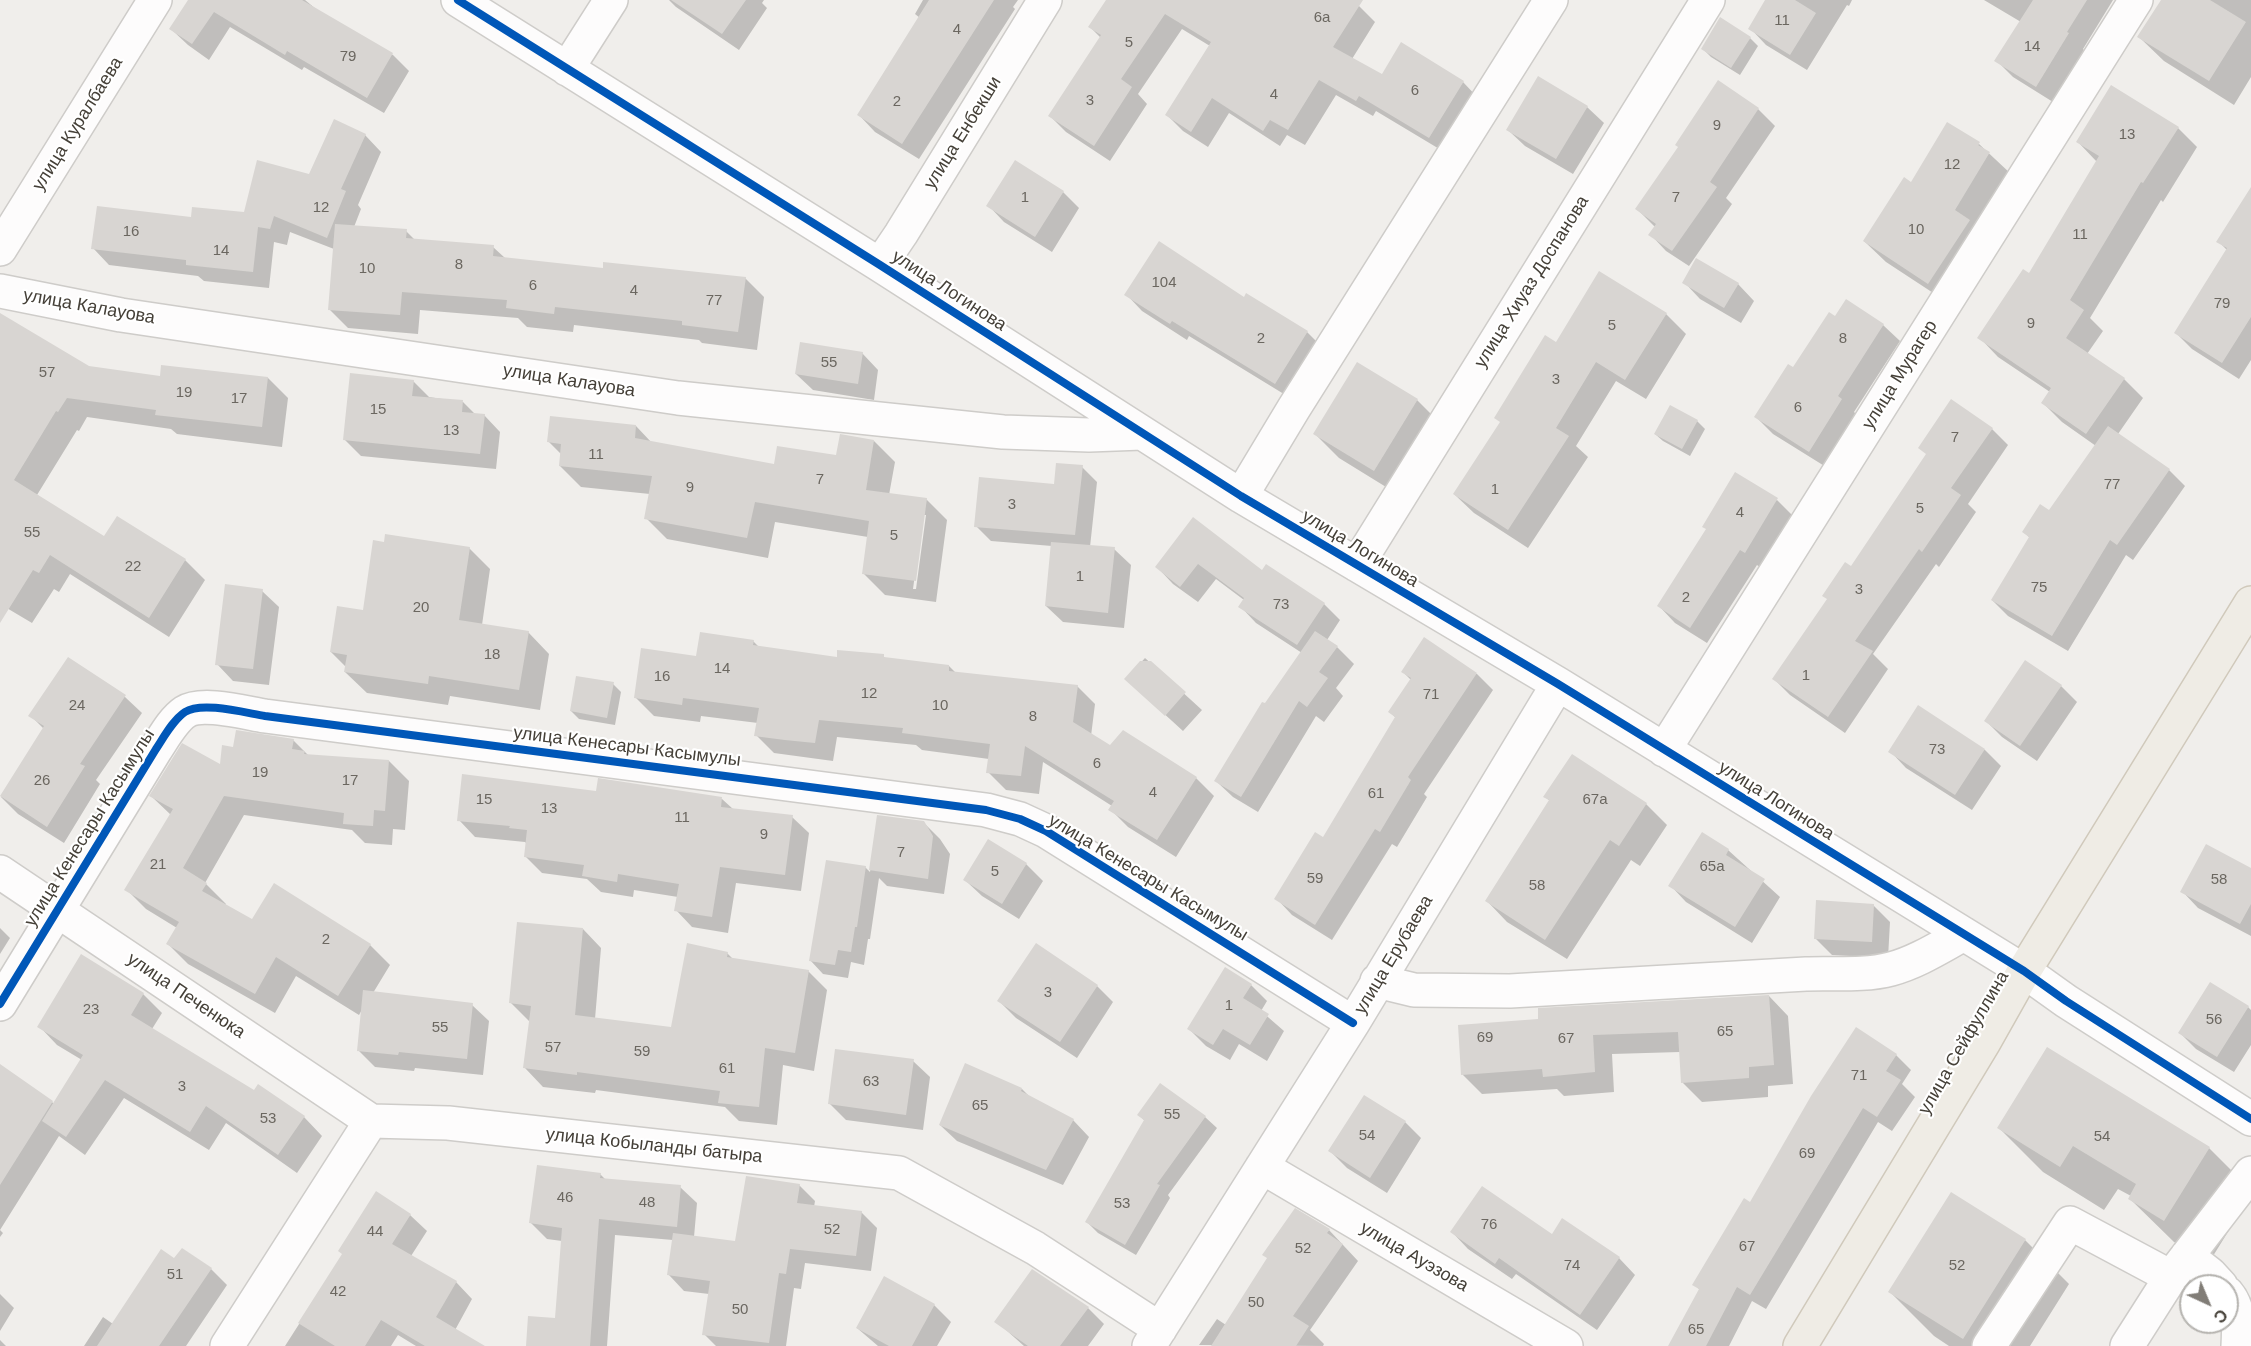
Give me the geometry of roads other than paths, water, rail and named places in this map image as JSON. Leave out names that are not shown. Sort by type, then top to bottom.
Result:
[{"type":"main road","name":"улица Сейфуллина","points":[[1800,1346],[1984,1042],[2024,970],[2251,603]]},
{"type":"street","name":"улица Куралбаева","points":[[0,249],[155,0]]},
{"type":"street","name":"улица Логинова","points":[[458,0],[880,265],[1241,496],[1558,684],[2024,970],[2066,1001],[2251,1119]]},
{"type":"street","points":[[567,69],[611,0]]},
{"type":"street","name":"улица Енбекши","points":[[880,265],[1045,0]]},
{"type":"street","points":[[1241,496],[1551,0]]},
{"type":"street","name":"улица Хиуаз Доспанова","points":[[1357,565],[1708,0]]},
{"type":"street","name":"улица Мурагер","points":[[1664,750],[2136,0]]},
{"type":"street","name":"улица Калауова","points":[[0,291],[121,315],[678,398],[1003,432],[1089,435],[1142,433]]},
{"type":"street","name":"улица Ерубаева","points":[[1155,1337],[1353,1023],[1558,684]]},
{"type":"street","name":"улица Кенесары Касымулы","points":[[0,1004],[171,727],[184,712],[194,708],[225,709],[986,810],[1020,819],[1046,831],[1353,1023]]},
{"type":"street","name":"улица Печенюка","points":[[0,872],[371,1121]]},
{"type":"street","points":[[1377,981],[1414,990],[1510,991],[1854,973],[1889,970],[1915,960],[1964,934]]},
{"type":"street","points":[[228,1346],[371,1121]]},
{"type":"street","name":"улица Кобыланды батыра","points":[[371,1121],[448,1123],[899,1173],[1035,1248],[1155,1337]]},
{"type":"street","name":"улица Ауэзова","points":[[1262,1167],[1566,1346]]},
{"type":"street","points":[[2127,1346],[2179,1267],[2251,1173]]},
{"type":"street","points":[[1989,1346],[2070,1223],[2179,1267],[2210,1274]]}]
